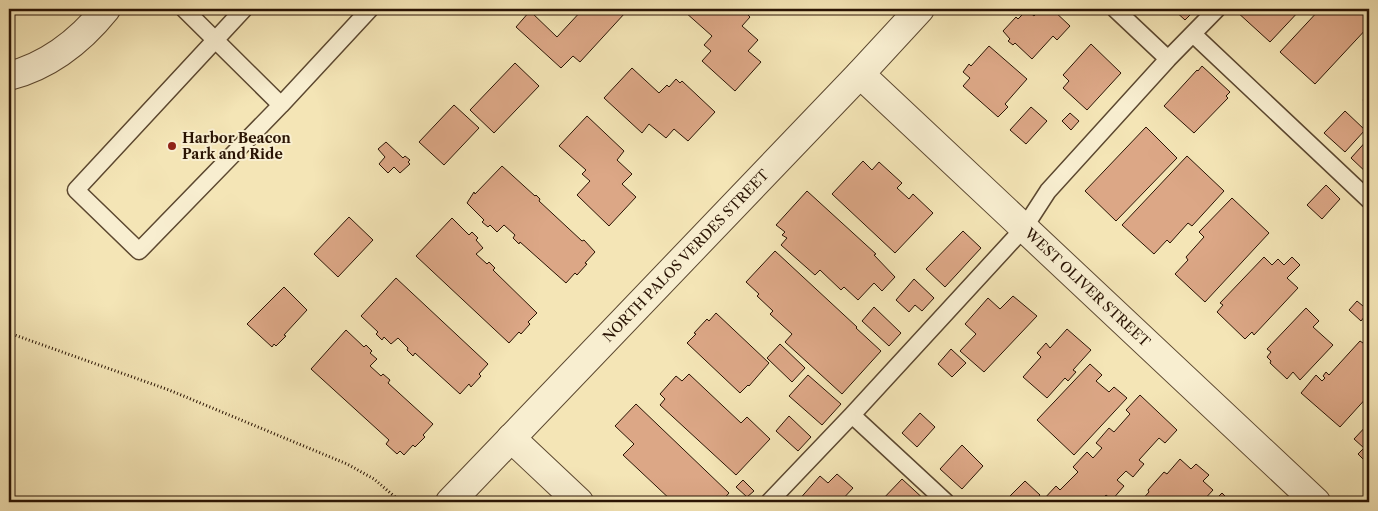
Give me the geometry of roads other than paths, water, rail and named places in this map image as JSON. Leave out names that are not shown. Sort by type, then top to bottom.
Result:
[{"type":"street","points":[[9,76],[21,73],[48,61],[85,31],[106,9]]},
{"type":"street","name":"NORTH PALOS VERDES STREET","points":[[450,502],[920,9]]},
{"type":"street","name":"WEST OLIVER STREET","points":[[860,74],[1316,502]]},
{"type":"street","points":[[511,438],[579,502]]},
{"type":"lane","points":[[184,9],[281,105]]},
{"type":"lane","points":[[244,9],[76,190],[139,251],[281,105],[370,9]]},
{"type":"lane","points":[[1115,9],[1168,59]]},
{"type":"lane","points":[[769,502],[1024,228],[1048,191],[1168,59],[1217,9]]},
{"type":"lane","points":[[1193,34],[1369,200]]},
{"type":"lane","points":[[852,415],[946,502]]},
{"type":"place","name":"Harbor Beacon Park and Ride","points":[[172,146]]}]
